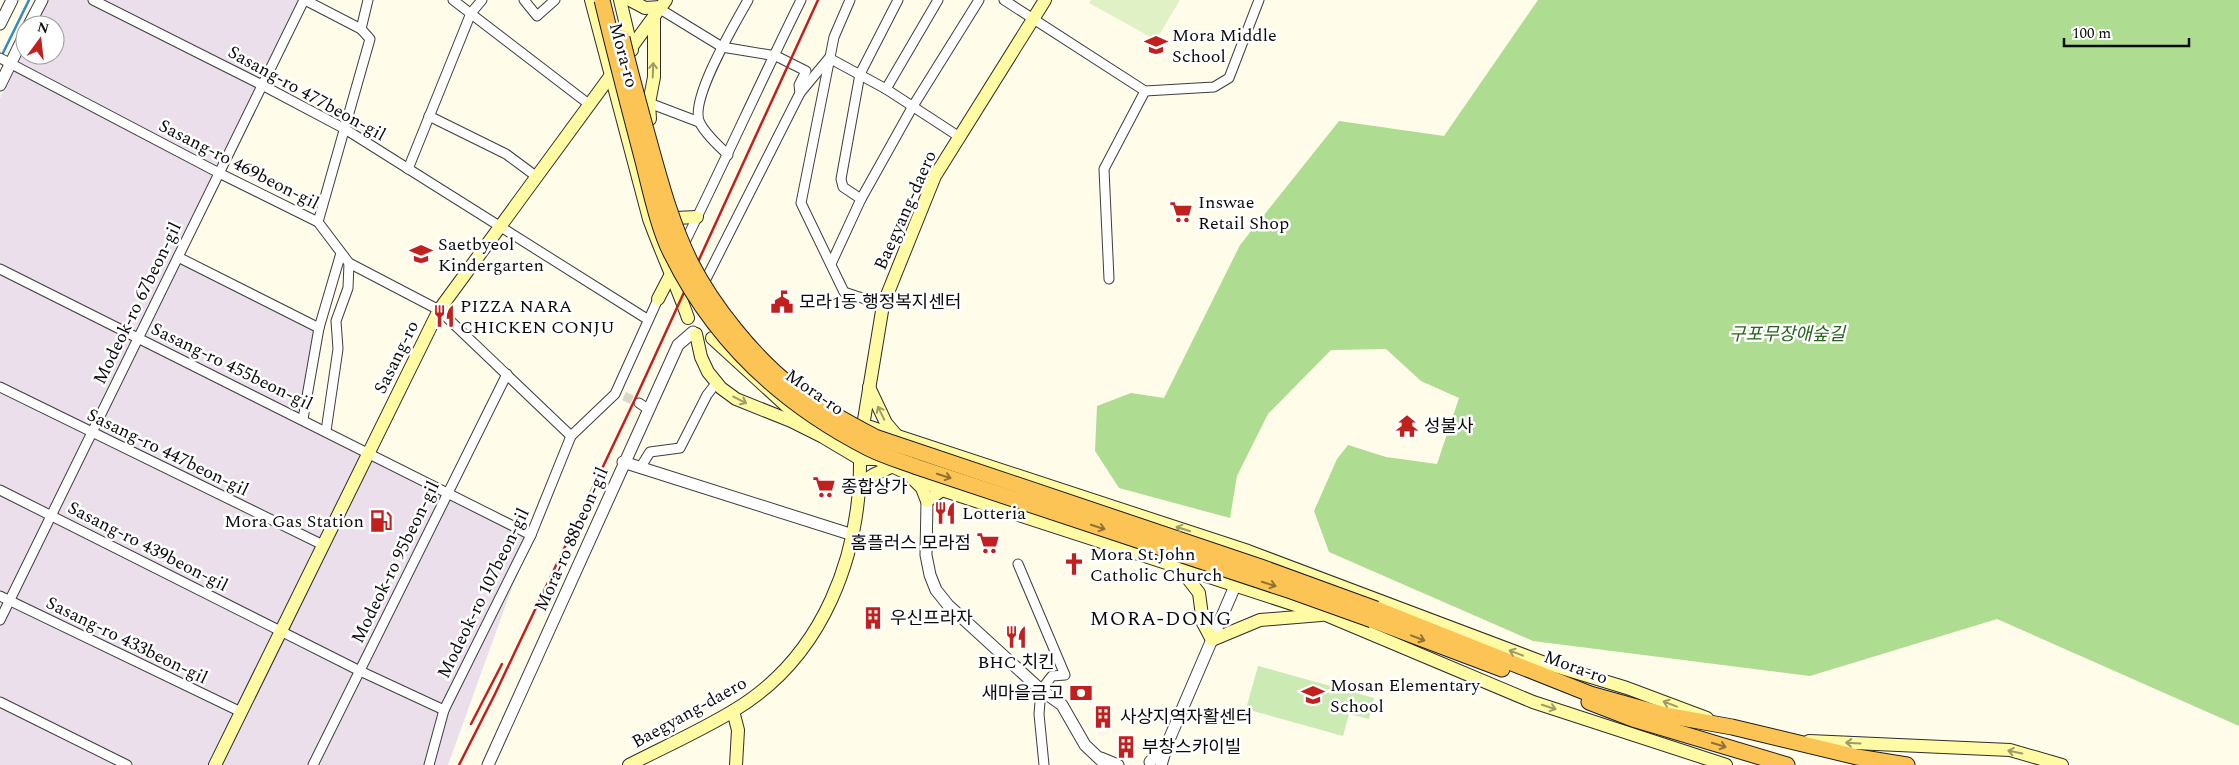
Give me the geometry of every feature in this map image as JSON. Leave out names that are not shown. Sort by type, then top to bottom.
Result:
[{"type":"highway","name":"Mora-ro","points":[[602,0],[651,192],[670,254],[695,297],[721,333],[779,392],[828,425],[869,448],[917,467],[1291,591],[1374,614],[1590,694],[1665,715],[1732,728],[1857,757],[1907,765]]},
{"type":"highway","name":"Mora-ro","points":[[612,0],[663,190],[680,239],[692,265],[730,324],[755,353],[790,385],[835,416],[875,437],[1258,566],[1633,719],[1787,765]]},
{"type":"main road","name":"Mora-ro","points":[[591,0],[649,218],[688,318]]},
{"type":"main road","name":"Mora-ro","points":[[620,0],[675,218],[684,244],[710,297]]},
{"type":"main road","points":[[630,0],[645,8],[660,8],[650,119]]},
{"type":"main road","name":"Baegyang-daero","points":[[629,765],[734,711],[778,677],[801,651],[826,613],[841,580],[853,536],[862,425],[883,306],[935,176],[958,136],[1034,20],[1045,0]]},
{"type":"main road","name":"Sasang-ro","points":[[215,765],[439,310],[660,8]]},
{"type":"main road","points":[[594,100],[616,98]]},
{"type":"main road","points":[[675,218],[697,217]]},
{"type":"main road","points":[[658,299],[671,274]]},
{"type":"main road","points":[[658,299],[679,292]]},
{"type":"main road","points":[[710,297],[720,300],[726,305],[730,318],[724,332],[712,338],[705,338],[695,333],[690,326],[688,318],[691,307],[695,302],[700,298],[710,297]]},
{"type":"main road","name":"Mora-ro","points":[[730,318],[746,341],[783,375],[830,407],[862,425],[1248,552],[1545,663],[1627,688],[1732,728]]},
{"type":"main road","name":"Mora-ro","points":[[695,333],[700,357],[708,372],[736,399],[791,421],[860,454],[906,471],[942,490],[1326,614],[1533,702],[1726,765]]},
{"type":"main road","name":"Mora-ro","points":[[712,338],[793,412],[860,454]]},
{"type":"main road","points":[[869,388],[886,423],[897,436]]},
{"type":"main road","points":[[983,502],[988,501],[994,495],[996,489],[994,479],[984,465]]},
{"type":"main road","points":[[858,486],[873,475],[893,466]]},
{"type":"main road","points":[[906,471],[922,488],[927,501],[942,490]]},
{"type":"main road","points":[[1179,566],[1199,593],[1203,623],[1212,640],[1260,620],[1326,614]]},
{"type":"main road","points":[[734,711],[738,735],[736,765]]},
{"type":"main road","points":[[1782,740],[2010,750],[2062,765]]},
{"type":"street","points":[[0,24],[12,0]]},
{"type":"street","points":[[34,15],[42,0]]},
{"type":"street","name":"Sasang-ro 477beon-gil","points":[[93,0],[262,85],[345,130],[647,319]]},
{"type":"street","name":"Modeok-ro 67beon-gil","points":[[0,620],[304,0],[361,29]]},
{"type":"street","points":[[318,222],[370,39],[361,29],[368,0]]},
{"type":"street","points":[[453,0],[594,100]]},
{"type":"street","points":[[408,169],[471,13],[482,0]]},
{"type":"street","points":[[524,0],[537,16],[555,0]]},
{"type":"street","points":[[699,122],[698,99],[722,46],[748,0]]},
{"type":"street","points":[[684,244],[728,156],[772,56],[801,0]]},
{"type":"street","points":[[850,0],[834,37],[801,203],[844,292],[883,306]]},
{"type":"street","points":[[861,199],[844,187],[842,179],[860,74],[898,0]]},
{"type":"street","points":[[886,89],[938,0]]},
{"type":"street","points":[[831,264],[861,199],[913,106],[979,0]]},
{"type":"street","points":[[1004,0],[1145,91],[1214,86],[1228,78],[1259,0]]},
{"type":"street","points":[[660,8],[722,46],[772,56],[806,71],[799,84],[800,93]]},
{"type":"street","points":[[0,85],[5,61],[15,48]]},
{"type":"street","points":[[704,283],[800,93],[829,58]]},
{"type":"street","name":"Baegyang-daero","points":[[829,58],[886,89],[958,136]]},
{"type":"street","name":"Sasang-ro 469beon-gil","points":[[5,61],[219,173],[318,222],[349,263],[439,310],[571,436]]},
{"type":"street","points":[[1109,279],[1104,169],[1145,91]]},
{"type":"street","points":[[650,103],[699,122],[728,156]]},
{"type":"street","points":[[429,116],[506,154],[537,177]]},
{"type":"street","points":[[303,419],[319,328],[340,253]]},
{"type":"street","points":[[178,257],[319,328]]},
{"type":"street","points":[[326,431],[338,348],[336,321],[348,288],[349,263]]},
{"type":"street","name":"Sasang-ro 455beon-gil","points":[[0,269],[531,534]]},
{"type":"street","points":[[571,436],[620,395],[647,319],[658,299]]},
{"type":"street","name":"Mora-ro 88beon-gil","points":[[488,765],[623,462],[644,406],[678,345],[695,333]]},
{"type":"street","name":"Modeok-ro 95beon-gil","points":[[313,765],[507,374]]},
{"type":"street","points":[[640,468],[650,452],[680,448],[707,395],[717,382]]},
{"type":"street","name":"Sasang-ro 447beon-gil","points":[[0,387],[323,545]]},
{"type":"street","name":"Modeok-ro 107beon-gil","points":[[429,765],[444,710],[531,534],[571,436]]},
{"type":"street","points":[[623,462],[853,536]]},
{"type":"street","name":"Sasang-ro 439beon-gil","points":[[0,490],[360,671],[444,710]]},
{"type":"street","points":[[927,501],[926,555],[936,590],[948,605],[1041,690],[1062,705],[1091,753],[1106,765]]},
{"type":"street","points":[[1152,764],[1168,742],[1236,585],[1248,552]]},
{"type":"street","points":[[1018,564],[1065,675],[1052,676],[1041,690],[1039,714],[1044,765]]},
{"type":"street","name":"Sasang-ro 433beon-gil","points":[[0,596],[240,712]]},
{"type":"street","points":[[0,702],[127,765]]},
{"type":"street","points":[[1091,753],[1118,765]]},
{"type":"shaded area","points":[[48,0],[304,0],[178,257],[319,328],[303,419],[531,535],[448,765],[0,765],[0,98],[16,65],[65,65],[65,15],[41,15]]},
{"type":"green space","points":[[1091,0],[1180,0],[1156,40],[1089,3]]},
{"type":"green space","name":"구포무장애숲길","points":[[1538,0],[2239,0],[2239,726],[1997,619],[1810,676],[1533,641],[1329,552],[1314,511],[1337,459],[1348,445],[1386,457],[1437,464],[1459,398],[1421,381],[1386,349],[1331,350],[1268,414],[1237,476],[1230,518],[1119,488],[1095,451],[1097,406],[1131,393],[1164,398],[1240,245],[1339,121],[1444,136]]},
{"type":"green space","points":[[1258,666],[1374,698],[1369,719],[1349,714],[1343,736],[1246,709]]},
{"type":"waterway","points":[[1,57],[29,0]]},
{"type":"tunnel","points":[[624,396],[639,403]]},
{"type":"railway","points":[[459,765],[495,694],[637,395],[818,0]]},
{"type":"railway","points":[[471,724],[502,664]]},
{"type":"place","name":"Mora Middle School","points":[[1156,45]]},
{"type":"place","name":"Inswae Retail Shop","points":[[1181,212]]},
{"type":"place","name":"Saetbyeol Kindergarten","points":[[421,254]]},
{"type":"place","name":"모라1동 행정복지센터","points":[[782,302]]},
{"type":"place","name":"PIZZA NARA CHICKEN CONJU","points":[[444,316]]},
{"type":"place","name":"성불사","points":[[1407,426]]},
{"type":"place","name":"종합상가","points":[[824,487]]},
{"type":"place","name":"Lotteria","points":[[945,513]]},
{"type":"place","name":"Mora Gas Station","points":[[381,521]]},
{"type":"place","name":"홈플러스 모라점","points":[[988,543]]},
{"type":"place","name":"Mora St.John Catholic Church","points":[[1074,564]]},
{"type":"place","name":"우신프라자","points":[[873,618]]},
{"type":"place","name":"BHC 치킨","points":[[1016,637]]},
{"type":"place","name":"새마을금고","points":[[1081,693]]},
{"type":"place","name":"Mosan Elementary School","points":[[1313,695]]},
{"type":"place","name":"사상지역자활센터","points":[[1103,717]]},
{"type":"place","name":"부창스카이빌","points":[[1126,747]]},
{"type":"district","name":"MORA-DONG","points":[[1161,618]]}]
